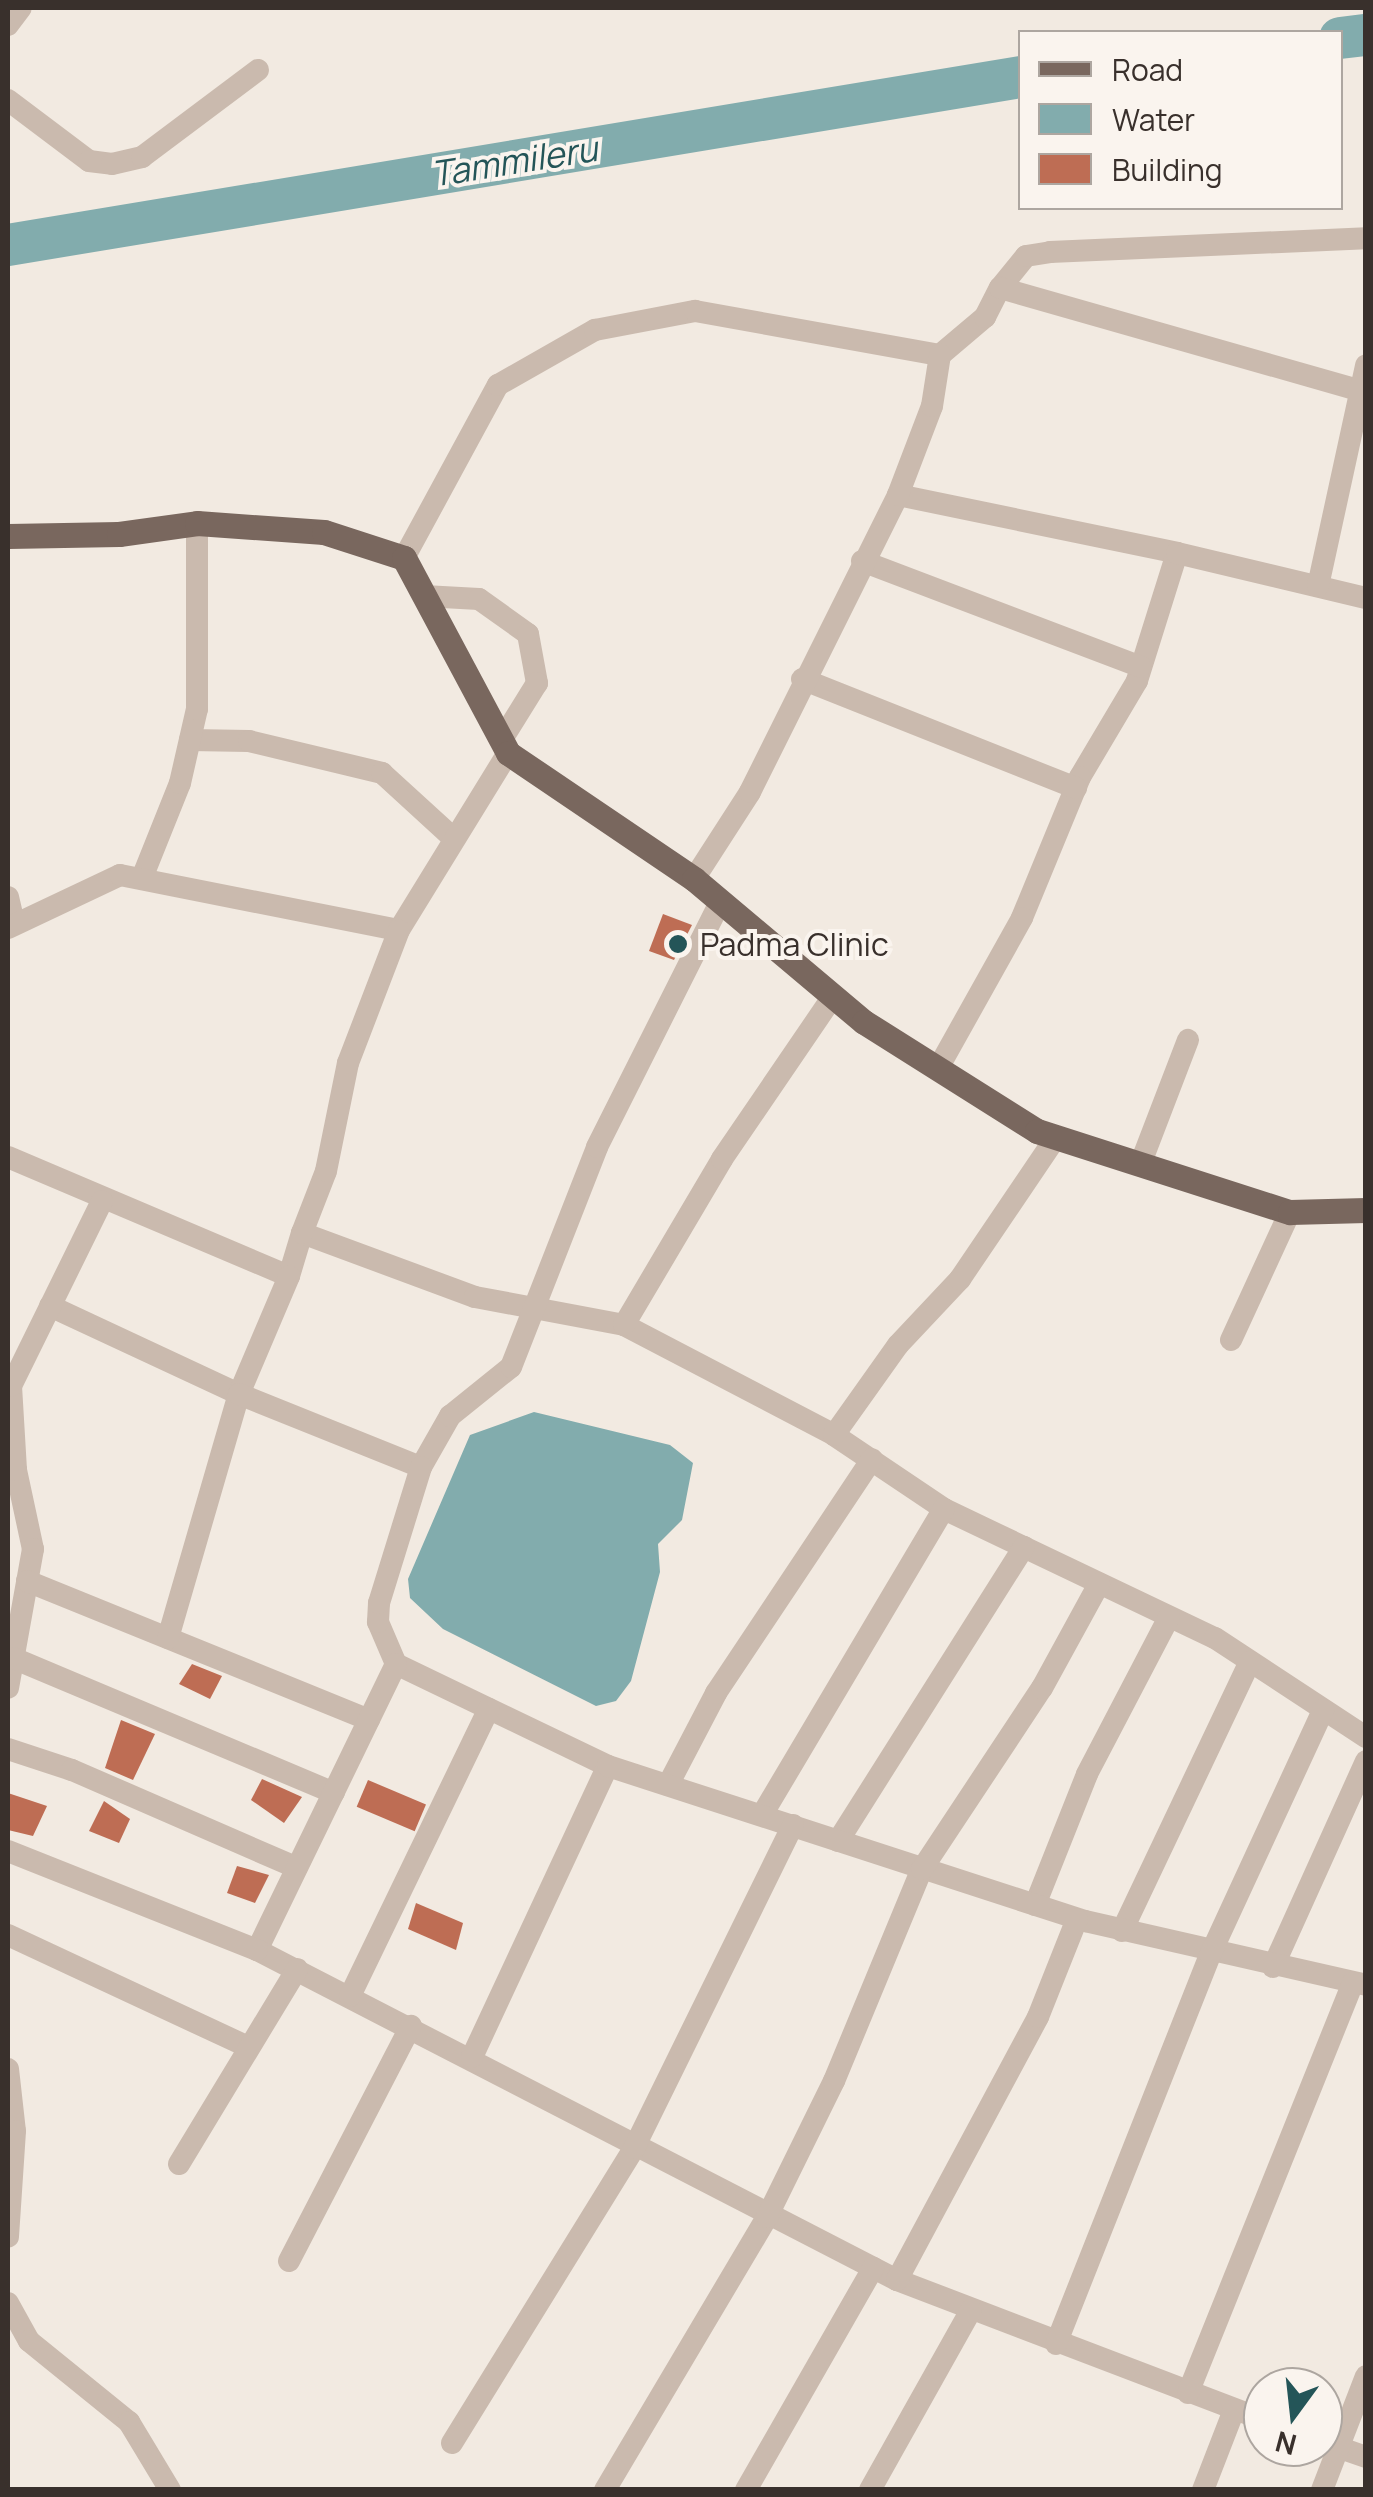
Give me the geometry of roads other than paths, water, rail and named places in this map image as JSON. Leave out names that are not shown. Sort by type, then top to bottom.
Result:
[{"type":"main road","points":[[8,536],[119,534],[197,523],[324,532],[404,558],[504,747],[694,879],[833,996],[938,1068],[1056,1137],[1290,1212],[1366,1210]]},
{"type":"street","points":[[8,24],[22,8]]},
{"type":"street","points":[[8,100],[89,160],[112,164],[142,158],[258,70]]},
{"type":"street","points":[[694,879],[750,792],[802,679],[898,494],[932,406],[940,355],[985,317],[1000,288],[1026,256],[1366,238]]},
{"type":"street","points":[[1000,288],[1363,391]]},
{"type":"street","points":[[404,558],[498,385],[595,330],[695,311],[940,355]]},
{"type":"street","points":[[1318,586],[1366,364]]},
{"type":"street","points":[[898,494],[1366,598]]},
{"type":"street","points":[[142,878],[190,740],[202,605],[197,523]]},
{"type":"street","points":[[938,1068],[1022,918],[1076,788],[1141,667],[1177,553]]},
{"type":"street","points":[[862,561],[1141,667]]},
{"type":"street","points":[[168,1638],[239,1394],[289,1276],[326,1171],[348,1063],[399,930],[537,683],[528,634],[479,599],[424,596]]},
{"type":"street","points":[[802,679],[1076,788]]},
{"type":"street","points":[[190,740],[249,742],[382,773],[452,837]]},
{"type":"street","points":[[8,898],[11,926],[120,875],[399,930]]},
{"type":"street","points":[[720,902],[597,1147],[511,1367],[450,1416],[421,1466],[379,1603],[378,1622],[396,1664],[608,1766],[1077,1919],[1210,1955],[1360,1984],[1188,2394]]},
{"type":"street","points":[[624,1324],[722,1159],[833,996]]},
{"type":"street","points":[[1140,1164],[1188,1040]]},
{"type":"street","points":[[834,1436],[898,1345],[981,1251],[1056,1137]]},
{"type":"street","points":[[8,1157],[289,1276]]},
{"type":"street","points":[[8,1688],[33,1548],[12,1468],[12,1386],[102,1200]]},
{"type":"street","points":[[1232,1340],[1290,1212]]},
{"type":"street","points":[[302,1233],[475,1298],[624,1324],[834,1436],[944,1509],[1169,1616],[1250,1662],[1366,1737]]},
{"type":"street","points":[[50,1306],[239,1394],[421,1466]]},
{"type":"street","points":[[668,1785],[716,1693],[872,1459]]},
{"type":"street","points":[[762,1815],[944,1509]]},
{"type":"street","points":[[838,1840],[1024,1547]]},
{"type":"street","points":[[27,1580],[369,1720]]},
{"type":"street","points":[[605,2490],[767,2217],[834,2081],[922,1869],[1042,1688],[1100,1584]]},
{"type":"street","points":[[1035,1905],[1087,1774],[1169,1616]]},
{"type":"street","points":[[13,1658],[334,1792]]},
{"type":"street","points":[[1122,1931],[1250,1662]]},
{"type":"street","points":[[257,1950],[396,1664]]},
{"type":"street","points":[[350,1996],[489,1709]]},
{"type":"street","points":[[1056,2344],[1210,1955],[1323,1710]]},
{"type":"street","points":[[8,1749],[72,1770],[297,1868]]},
{"type":"street","points":[[1273,1967],[1366,1761]]},
{"type":"street","points":[[472,2056],[608,1766]]},
{"type":"street","points":[[452,2443],[634,2148],[793,1825]]},
{"type":"street","points":[[8,1851],[297,1969],[472,2056],[634,2148],[767,2217],[897,2280],[1243,2413]]},
{"type":"street","points":[[897,2280],[1022,2049],[1077,1919]]},
{"type":"street","points":[[8,1936],[246,2046]]},
{"type":"street","points":[[179,2164],[246,2046],[297,1969]]},
{"type":"street","points":[[289,2261],[412,2026]]},
{"type":"street","points":[[8,2069],[15,2131],[8,2237]]},
{"type":"street","points":[[746,2490],[872,2268]]},
{"type":"street","points":[[8,2303],[29,2341],[129,2422],[170,2490]]},
{"type":"street","points":[[870,2490],[971,2310]]},
{"type":"street","points":[[1343,2421],[1366,2376]]},
{"type":"street","points":[[1203,2490],[1234,2410]]},
{"type":"water","points":[[534,1412],[670,1445],[693,1463],[682,1520],[658,1544],[660,1572],[631,1681],[616,1701],[596,1706],[443,1629],[410,1598],[408,1579],[470,1435]]},
{"type":"waterway","name":"Tammileru","points":[[1343,38],[1366,35]]},
{"type":"waterway","name":"Tammileru","points":[[8,245],[1018,77]]},
{"type":"place","name":"Padma Clinic","points":[[678,944]]}]
